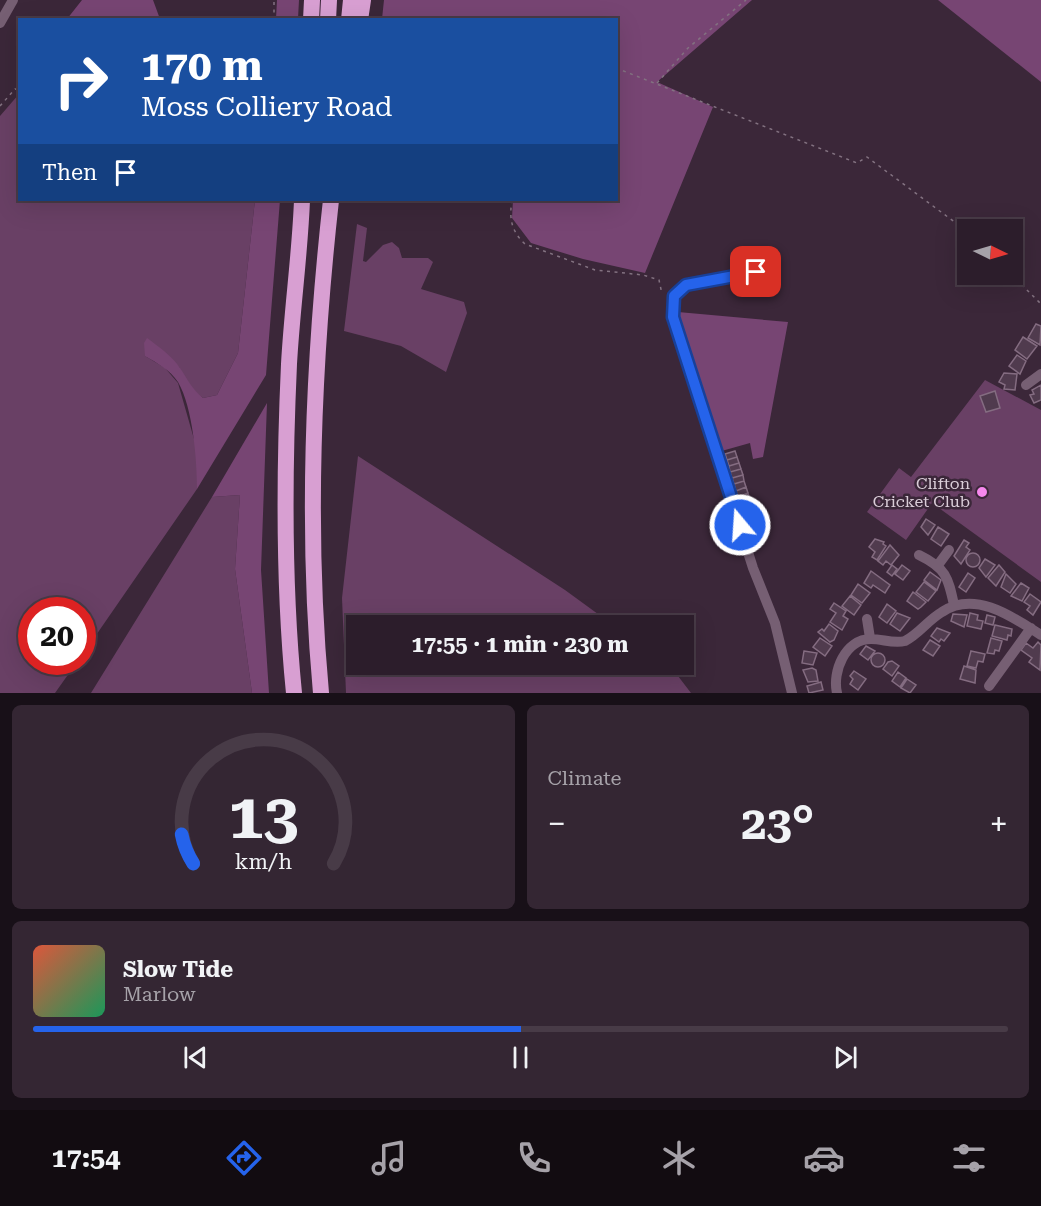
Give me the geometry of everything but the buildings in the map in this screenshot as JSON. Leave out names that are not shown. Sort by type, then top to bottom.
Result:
[{"type":"highway","points":[[311,18],[312,0]]},
{"type":"highway","points":[[328,18],[329,0]]},
{"type":"highway","points":[[349,18],[351,0]]},
{"type":"highway","points":[[360,18],[363,0]]},
{"type":"highway","points":[[294,693],[287,576],[286,474],[292,311],[304,201]]},
{"type":"highway","points":[[321,693],[316,615],[315,397],[331,201]]},
{"type":"street","points":[[0,23],[13,0]]},
{"type":"street","points":[[756,272],[686,285],[674,296],[673,317],[753,568],[775,623],[792,693]]},
{"type":"street","points":[[1026,385],[1041,374]]},
{"type":"street","points":[[938,565],[949,550]]},
{"type":"street","points":[[919,555],[938,565],[950,582],[954,605]]},
{"type":"street","points":[[837,693],[835,675],[840,661],[860,641],[870,639],[897,643],[905,641],[954,605],[989,607],[1013,617],[1041,635]]},
{"type":"street","points":[[867,620],[870,639]]},
{"type":"street","points":[[989,686],[995,670],[1030,628]]},
{"type":"path","points":[[274,0],[274,18]]},
{"type":"path","points":[[657,83],[688,48],[746,0]]},
{"type":"path","points":[[618,69],[857,163],[867,157],[957,224]]},
{"type":"path","points":[[0,106],[15,89],[18,90]]},
{"type":"path","points":[[512,201],[509,218],[517,236],[525,244],[595,270],[643,275],[659,280],[664,301]]},
{"type":"path","points":[[1022,285],[1041,304]]},
{"type":"shaded area","points":[[82,0],[153,0],[160,18],[68,18]]},
{"type":"shaded area","points":[[277,0],[299,0],[298,18],[276,18]]},
{"type":"shaded area","points":[[384,0],[752,0],[657,82],[713,107],[645,273],[583,259],[531,243],[512,218],[513,201],[618,201],[618,18],[382,18]]},
{"type":"shaded area","points":[[938,0],[1041,0],[1041,82]]},
{"type":"shaded area","points":[[18,95],[18,201],[255,201],[238,353],[217,395],[203,398],[189,387],[179,367],[145,356],[165,368],[178,383],[198,453],[197,489],[96,635],[96,597],[18,597],[18,675],[68,675],[55,693],[0,693],[0,116]]},
{"type":"shaded area","points":[[255,201],[280,201],[266,375],[197,489],[191,420],[183,393],[171,374],[145,356],[144,343],[147,338],[169,355],[203,398],[217,395],[238,353]]},
{"type":"shaded area","points":[[357,224],[367,228],[363,261],[366,262],[383,245],[392,242],[399,248],[402,258],[428,258],[433,262],[421,289],[464,302],[467,313],[446,372],[401,346],[344,331]]},
{"type":"shaded area","points":[[678,312],[788,322],[763,457],[753,459],[750,443],[718,452]]},
{"type":"shaded area","name":"Clifton Cricket Club","points":[[985,380],[1041,410],[1041,582],[932,503],[906,540],[867,512],[899,468],[911,477]]},
{"type":"shaded area","points":[[267,403],[261,570],[269,693],[252,693],[235,569],[240,495],[212,497]]},
{"type":"shaded area","points":[[358,456],[565,590],[599,615],[346,615],[346,675],[677,675],[691,693],[346,693],[342,598]]},
{"type":"shaded area","points":[[240,495],[235,569],[252,693],[91,693],[212,497]]},
{"type":"place","name":"Clifton Cricket Club","points":[[982,492]]},
{"type":"route","points":[[740,525],[673,317],[674,296],[686,285],[756,272]]}]
